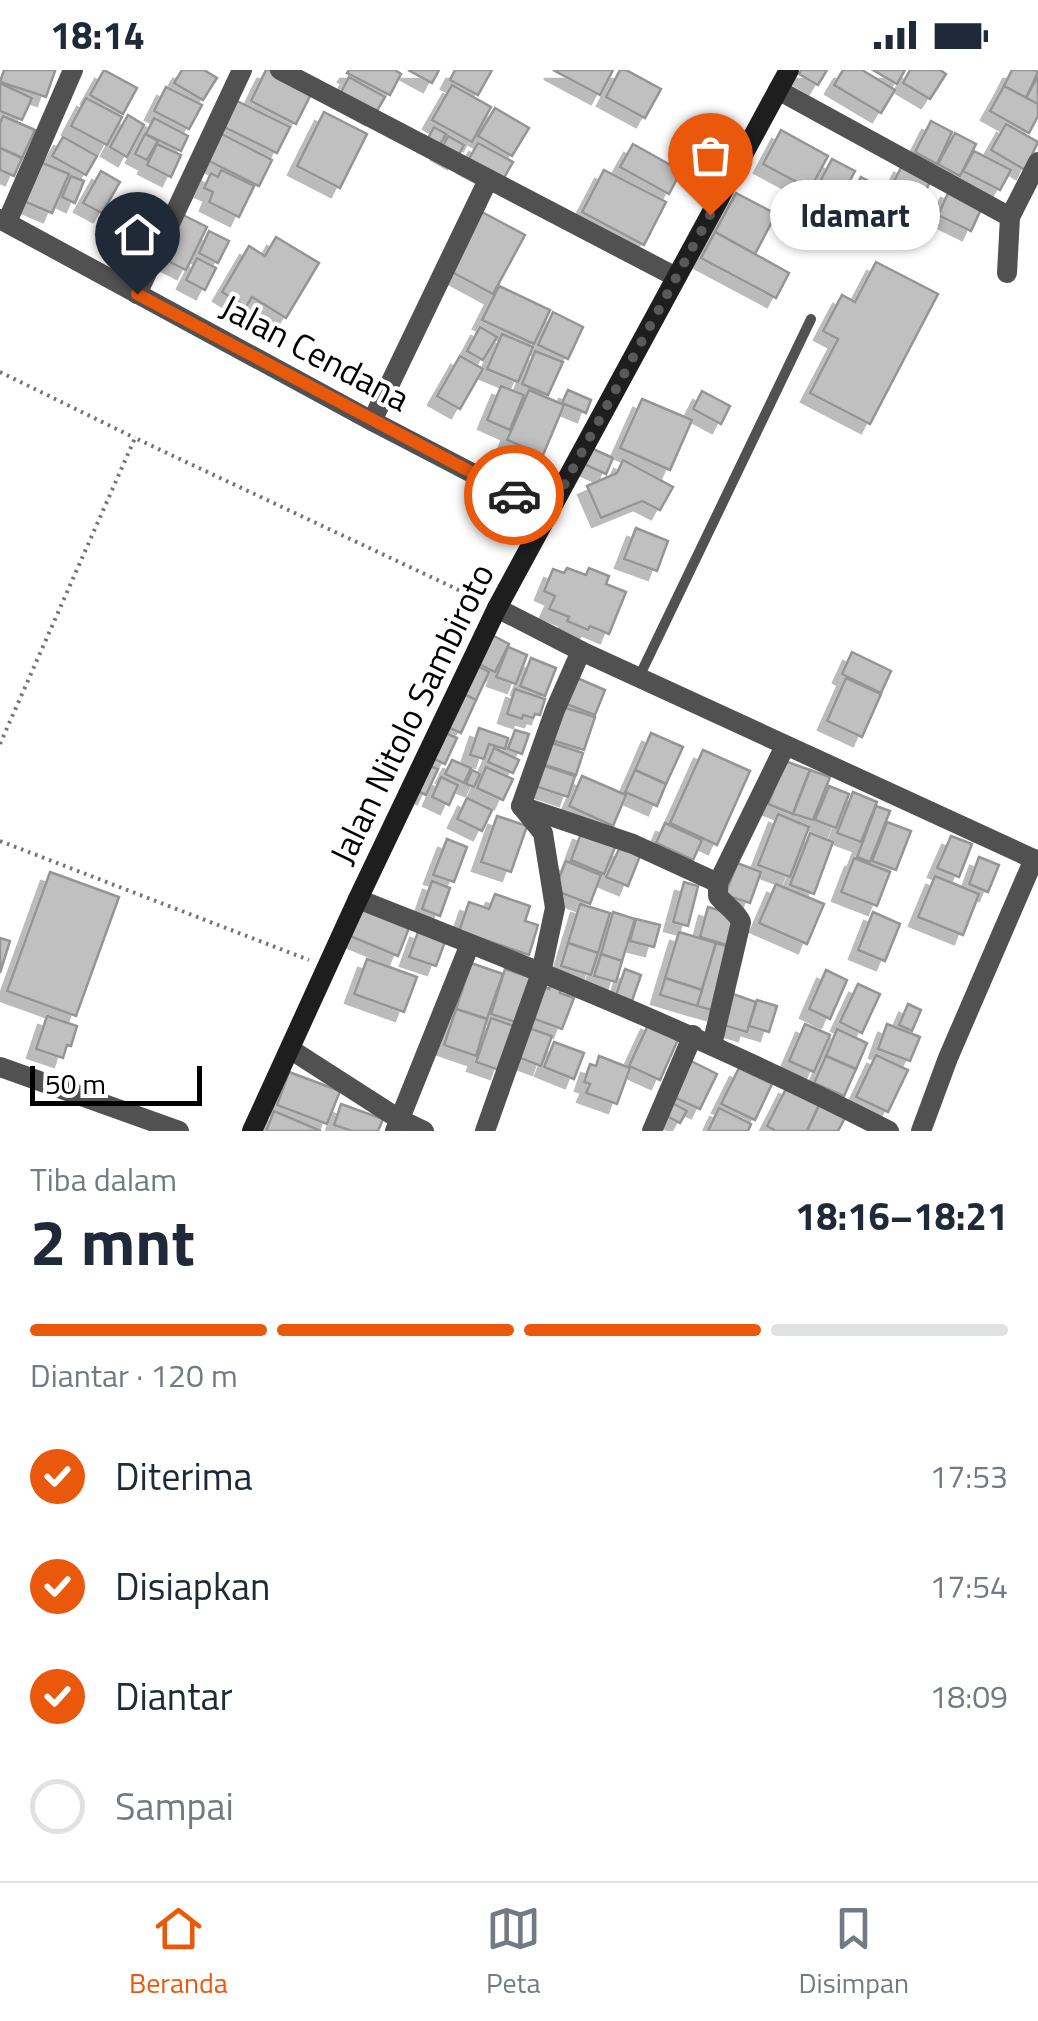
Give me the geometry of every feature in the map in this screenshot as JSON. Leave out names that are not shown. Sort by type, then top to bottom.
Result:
[{"type":"street","points":[[4,220],[73,70]]},
{"type":"street","points":[[137,294],[242,70]]},
{"type":"street","points":[[280,70],[676,278]]},
{"type":"street","name":"Jalan Nitolo Sambiroto","points":[[252,1131],[497,608],[788,70]]},
{"type":"street","points":[[778,90],[1010,217]]},
{"type":"street","points":[[1007,272],[1010,217],[1031,191],[1038,162]]},
{"type":"street","points":[[372,421],[488,180]]},
{"type":"street","name":"Jalan Cendana","points":[[4,220],[549,513]]},
{"type":"street","points":[[497,608],[581,651],[1036,860],[948,1058],[921,1131]]},
{"type":"street","points":[[521,806],[581,651]]},
{"type":"street","points":[[652,1131],[702,1040],[741,922],[718,896],[718,884],[785,746]]},
{"type":"street","points":[[521,806],[633,844],[718,884]]},
{"type":"street","points":[[486,1131],[542,973],[556,908],[543,833],[521,806]]},
{"type":"street","points":[[358,898],[702,1040],[889,1131]]},
{"type":"street","points":[[397,1125],[470,944]]},
{"type":"street","points":[[290,1049],[397,1125],[424,1131]]},
{"type":"street","points":[[0,1067],[179,1131]]},
{"type":"lane","points":[[639,678],[811,319]]},
{"type":"path","points":[[0,372],[497,608]]},
{"type":"path","points":[[0,744],[135,438]]},
{"type":"path","points":[[0,841],[327,967]]},
{"type":"building","points":[[4,70],[55,71],[46,97],[0,82]]},
{"type":"building","points":[[104,70],[137,88],[123,114],[90,95]]},
{"type":"building","points":[[182,70],[204,70],[217,78],[203,100],[174,83]]},
{"type":"building","points":[[266,70],[313,90],[296,124],[251,101]]},
{"type":"building","points":[[395,70],[401,74],[390,95],[347,73]]},
{"type":"building","points":[[408,70],[439,70],[432,83]]},
{"type":"building","points":[[455,70],[492,70],[478,95],[450,80]]},
{"type":"building","points":[[553,70],[613,70],[600,95]]},
{"type":"building","points":[[620,70],[661,89],[645,118],[606,97]]},
{"type":"building","points":[[801,70],[827,70],[818,85],[799,74]]},
{"type":"building","points":[[843,70],[862,70],[895,90],[881,113],[834,85]]},
{"type":"building","points":[[873,70],[905,70],[897,84]]},
{"type":"building","points":[[910,70],[940,70],[946,74],[930,99],[903,83]]},
{"type":"building","points":[[1012,70],[1038,72],[1026,98],[1004,86]]},
{"type":"building","points":[[1038,76],[1038,104],[1026,98]]},
{"type":"building","points":[[349,77],[385,97],[374,116],[339,96]]},
{"type":"building","points":[[0,83],[32,98],[22,120],[0,111]]},
{"type":"building","points":[[452,85],[491,107],[472,142],[432,120]]},
{"type":"building","points":[[1004,86],[1038,104],[1038,116],[1029,133],[990,111]]},
{"type":"building","points":[[166,87],[202,105],[189,129],[154,111]]},
{"type":"building","points":[[86,98],[122,117],[107,145],[71,126]]},
{"type":"building","points":[[235,100],[290,127],[277,153],[222,126]]},
{"type":"building","points":[[495,108],[529,128],[512,156],[478,136]]},
{"type":"building","points":[[324,112],[367,134],[340,188],[297,166]]},
{"type":"building","points":[[128,115],[144,125],[127,157],[110,147]]},
{"type":"building","points":[[3,116],[35,130],[22,158],[0,148]]},
{"type":"building","points":[[154,118],[188,136],[181,151],[146,134]]},
{"type":"building","points":[[931,121],[952,132],[937,164],[915,152]]},
{"type":"building","points":[[1006,124],[1038,142],[1025,170],[991,150]]},
{"type":"building","points":[[434,127],[446,134],[438,148],[426,142]]},
{"type":"building","points":[[781,130],[828,156],[810,189],[763,164]]},
{"type":"building","points":[[220,133],[272,160],[259,186],[207,160]]},
{"type":"building","points":[[955,133],[976,144],[960,176],[938,164]]},
{"type":"building","points":[[145,134],[158,141],[147,160],[135,154]]},
{"type":"building","points":[[448,136],[464,145],[456,160],[440,151]]},
{"type":"building","points":[[63,137],[97,156],[86,175],[52,156]]},
{"type":"building","points":[[478,143],[513,162],[501,183],[466,164]]},
{"type":"building","points":[[157,144],[181,155],[171,177],[147,165]]},
{"type":"building","points":[[633,144],[681,171],[669,194],[620,167]]},
{"type":"building","points":[[0,148],[22,158],[14,176],[0,170]]},
{"type":"building","points":[[974,151],[1011,170],[1000,190],[963,171]]},
{"type":"building","points":[[832,159],[855,171],[837,205],[814,193]]},
{"type":"building","points":[[38,161],[69,174],[52,213],[21,200]]},
{"type":"building","points":[[903,164],[932,178],[920,202],[891,187]]},
{"type":"building","points":[[221,170],[254,186],[239,217],[209,202],[213,192],[204,188],[211,173],[218,177]]},
{"type":"building","points":[[604,170],[666,202],[644,245],[582,212]]},
{"type":"building","points":[[101,171],[120,182],[102,213],[83,203]]},
{"type":"building","points":[[71,176],[84,181],[75,203],[62,197]]},
{"type":"building","points":[[861,177],[882,188],[866,219],[844,208]]},
{"type":"building","points":[[950,189],[983,205],[971,231],[938,215]]},
{"type":"building","points":[[736,193],[776,214],[755,254],[715,232]]},
{"type":"building","points":[[177,212],[207,227],[186,270],[156,255]]},
{"type":"building","points":[[482,212],[525,235],[493,294],[450,271]]},
{"type":"building","points":[[209,231],[229,241],[218,263],[199,253]]},
{"type":"building","points":[[715,232],[789,273],[776,298],[701,258]]},
{"type":"building","points":[[276,237],[319,263],[286,318],[252,297],[246,307],[222,292],[249,246],[265,256]]},
{"type":"building","points":[[197,258],[216,268],[205,290],[186,280]]},
{"type":"building","points":[[876,262],[938,294],[870,424],[810,393],[838,339],[823,331],[842,295],[855,302]]},
{"type":"building","points":[[499,286],[550,310],[534,344],[482,320]]},
{"type":"building","points":[[553,312],[583,327],[568,359],[538,345]]},
{"type":"building","points":[[480,327],[497,337],[483,360],[467,351]]},
{"type":"building","points":[[502,334],[533,347],[518,382],[487,369]]},
{"type":"building","points":[[535,351],[563,362],[548,395],[522,384]]},
{"type":"building","points":[[460,356],[483,369],[460,409],[437,396]]},
{"type":"building","points":[[501,386],[524,395],[510,430],[487,420]]},
{"type":"building","points":[[529,390],[564,405],[543,455],[507,440]]},
{"type":"building","points":[[568,390],[591,400],[586,413],[562,403]]},
{"type":"building","points":[[702,391],[730,406],[721,424],[693,409]]},
{"type":"building","points":[[642,399],[692,420],[670,470],[620,448]]},
{"type":"building","points":[[591,448],[613,458],[606,474],[584,464]]},
{"type":"building","points":[[623,460],[673,487],[660,510],[642,501],[601,518],[587,486],[617,473]]},
{"type":"building","points":[[636,528],[668,541],[657,571],[624,559]]},
{"type":"building","points":[[567,568],[586,575],[589,568],[609,576],[606,584],[626,592],[609,634],[590,626],[588,630],[549,609],[555,596],[544,591],[553,569],[564,573]]},
{"type":"building","points":[[490,634],[509,644],[495,672],[475,662]]},
{"type":"building","points":[[508,647],[527,655],[516,684],[496,677]]},
{"type":"building","points":[[852,652],[891,671],[881,693],[842,674]]},
{"type":"building","points":[[531,658],[556,668],[545,696],[520,686]]},
{"type":"building","points":[[473,664],[489,672],[476,700],[460,692]]},
{"type":"building","points":[[577,678],[605,690],[595,715],[566,704]]},
{"type":"building","points":[[846,678],[881,694],[862,737],[827,721]]},
{"type":"building","points":[[515,689],[545,699],[540,715],[523,715],[522,719],[507,714]]},
{"type":"building","points":[[460,692],[476,700],[461,733],[445,726]]},
{"type":"building","points":[[563,707],[595,717],[584,750],[548,739]]},
{"type":"building","points":[[479,728],[508,738],[505,749],[489,744],[484,759],[470,755]]},
{"type":"building","points":[[439,730],[457,738],[445,764],[427,756]]},
{"type":"building","points":[[515,730],[529,734],[522,754],[508,749]]},
{"type":"building","points":[[651,733],[683,747],[666,784],[635,770]]},
{"type":"building","points":[[549,742],[583,753],[576,775],[542,764]]},
{"type":"building","points":[[494,748],[519,760],[513,773],[488,762]]},
{"type":"building","points":[[703,750],[750,771],[717,845],[670,823]]},
{"type":"building","points":[[452,760],[471,768],[464,783],[445,774]]},
{"type":"building","points":[[785,761],[810,770],[793,814],[768,804]]},
{"type":"building","points":[[425,764],[438,769],[426,795],[413,789]]},
{"type":"building","points":[[542,765],[575,776],[568,797],[535,786]]},
{"type":"building","points":[[486,767],[513,779],[503,800],[477,788]]},
{"type":"building","points":[[472,770],[480,774],[474,787],[466,784]]},
{"type":"building","points":[[635,770],[666,784],[657,806],[625,792]]},
{"type":"building","points":[[810,770],[830,777],[813,820],[793,814]]},
{"type":"building","points":[[582,776],[626,795],[613,826],[569,806]]},
{"type":"building","points":[[441,777],[458,785],[449,805],[432,797]]},
{"type":"building","points":[[829,786],[849,794],[836,828],[815,820]]},
{"type":"building","points":[[853,792],[877,802],[861,842],[837,833]]},
{"type":"building","points":[[467,798],[492,810],[482,831],[457,819]]},
{"type":"building","points":[[876,806],[890,811],[870,862],[857,857]]},
{"type":"building","points":[[778,814],[809,827],[790,877],[758,865]]},
{"type":"building","points":[[497,816],[527,826],[511,872],[481,862]]},
{"type":"building","points":[[887,822],[911,831],[896,870],[872,861]]},
{"type":"building","points":[[665,823],[702,840],[693,860],[656,843]]},
{"type":"building","points":[[582,831],[616,845],[604,874],[571,860]]},
{"type":"building","points":[[810,833],[833,842],[814,894],[790,885]]},
{"type":"building","points":[[951,836],[972,844],[959,877],[937,868]]},
{"type":"building","points":[[447,839],[467,847],[454,882],[433,875]]},
{"type":"building","points":[[620,847],[640,856],[628,886],[606,877]]},
{"type":"building","points":[[979,857],[999,865],[988,892],[969,884]]},
{"type":"building","points":[[854,858],[890,872],[877,906],[841,892]]},
{"type":"building","points":[[566,861],[601,875],[590,904],[554,890]]},
{"type":"building","points":[[737,863],[761,872],[750,903],[725,895]]},
{"type":"building","points":[[50,872],[119,897],[76,1016],[7,991]]},
{"type":"building","points":[[935,876],[979,894],[963,935],[918,917]]},
{"type":"building","points":[[432,881],[450,888],[440,916],[422,909]]},
{"type":"building","points":[[684,882],[698,886],[688,926],[673,922]]},
{"type":"building","points":[[776,884],[824,904],[807,944],[759,923]]},
{"type":"building","points":[[495,894],[530,906],[525,921],[538,925],[529,955],[459,931],[469,902],[489,909]]},
{"type":"building","points":[[362,904],[411,923],[398,956],[350,936]]},
{"type":"building","points":[[580,904],[610,913],[598,953],[568,943]]},
{"type":"building","points":[[708,907],[736,915],[727,945],[700,937]]},
{"type":"building","points":[[613,912],[635,919],[622,961],[601,954]]},
{"type":"building","points":[[873,912],[900,924],[885,961],[858,950]]},
{"type":"building","points":[[636,919],[660,925],[654,947],[630,941]]},
{"type":"building","points":[[419,929],[446,939],[436,966],[409,957]]},
{"type":"building","points":[[679,932],[716,943],[702,990],[665,978]]},
{"type":"building","points":[[0,938],[10,941],[0,973]]},
{"type":"building","points":[[568,943],[598,953],[591,975],[561,966]]},
{"type":"building","points":[[716,943],[734,948],[715,1011],[697,1006]]},
{"type":"building","points":[[601,954],[622,961],[616,982],[594,976]]},
{"type":"building","points":[[367,959],[417,977],[404,1012],[354,994]]},
{"type":"building","points":[[471,963],[503,974],[487,1019],[456,1009]]},
{"type":"building","points":[[505,969],[533,978],[518,1023],[491,1014]]},
{"type":"building","points":[[625,969],[641,975],[632,1001],[616,995]]},
{"type":"building","points":[[826,970],[847,980],[830,1019],[809,1009]]},
{"type":"building","points":[[665,978],[702,990],[697,1006],[660,995]]},
{"type":"building","points":[[552,981],[563,985],[560,993],[574,998],[562,1029],[529,1017],[540,985],[549,989]]},
{"type":"building","points":[[858,984],[880,994],[862,1033],[840,1022]]},
{"type":"building","points":[[730,993],[756,1002],[747,1032],[720,1024]]},
{"type":"building","points":[[757,1000],[777,1006],[769,1032],[749,1026]]},
{"type":"building","points":[[908,1004],[921,1010],[912,1031],[899,1025]]},
{"type":"building","points":[[456,1009],[487,1019],[476,1056],[444,1045]]},
{"type":"building","points":[[47,1016],[77,1026],[63,1058],[36,1049]]},
{"type":"building","points":[[491,1018],[514,1026],[499,1070],[476,1062]]},
{"type":"building","points":[[650,1021],[680,1035],[660,1080],[629,1066]]},
{"type":"building","points":[[805,1024],[830,1035],[814,1072],[789,1061]]},
{"type":"building","points":[[887,1024],[920,1037],[910,1061],[878,1049]]},
{"type":"building","points":[[526,1027],[552,1036],[541,1066],[515,1056]]},
{"type":"building","points":[[837,1029],[867,1043],[856,1069],[826,1056]]},
{"type":"building","points":[[554,1042],[584,1053],[574,1079],[544,1067]]},
{"type":"building","points":[[876,1055],[908,1070],[888,1112],[856,1097]]},
{"type":"building","points":[[599,1056],[630,1068],[617,1104],[586,1093],[590,1084],[584,1082],[590,1064],[596,1066]]},
{"type":"building","points":[[826,1056],[856,1069],[844,1096],[814,1083]]},
{"type":"building","points":[[687,1059],[717,1074],[700,1109],[669,1095]]},
{"type":"building","points":[[739,1068],[772,1084],[755,1120],[721,1104]]},
{"type":"building","points":[[289,1072],[340,1091],[327,1124],[277,1105]]},
{"type":"building","points":[[788,1085],[821,1101],[807,1131],[776,1131],[767,1126]]},
{"type":"building","points":[[667,1100],[687,1111],[680,1123],[661,1113]]},
{"type":"building","points":[[821,1101],[847,1114],[838,1131],[807,1131]]},
{"type":"building","points":[[341,1104],[383,1119],[378,1131],[352,1131],[334,1125]]},
{"type":"building","points":[[719,1108],[751,1124],[748,1131],[708,1131]]},
{"type":"building","points":[[274,1111],[321,1131],[266,1131]]},
{"type":"way so far","points":[[514,495],[549,513],[710,215]]},
{"type":"place","name":"Idamart","points":[[710,215]]},
{"type":"route","points":[[137,294],[514,495]]}]
